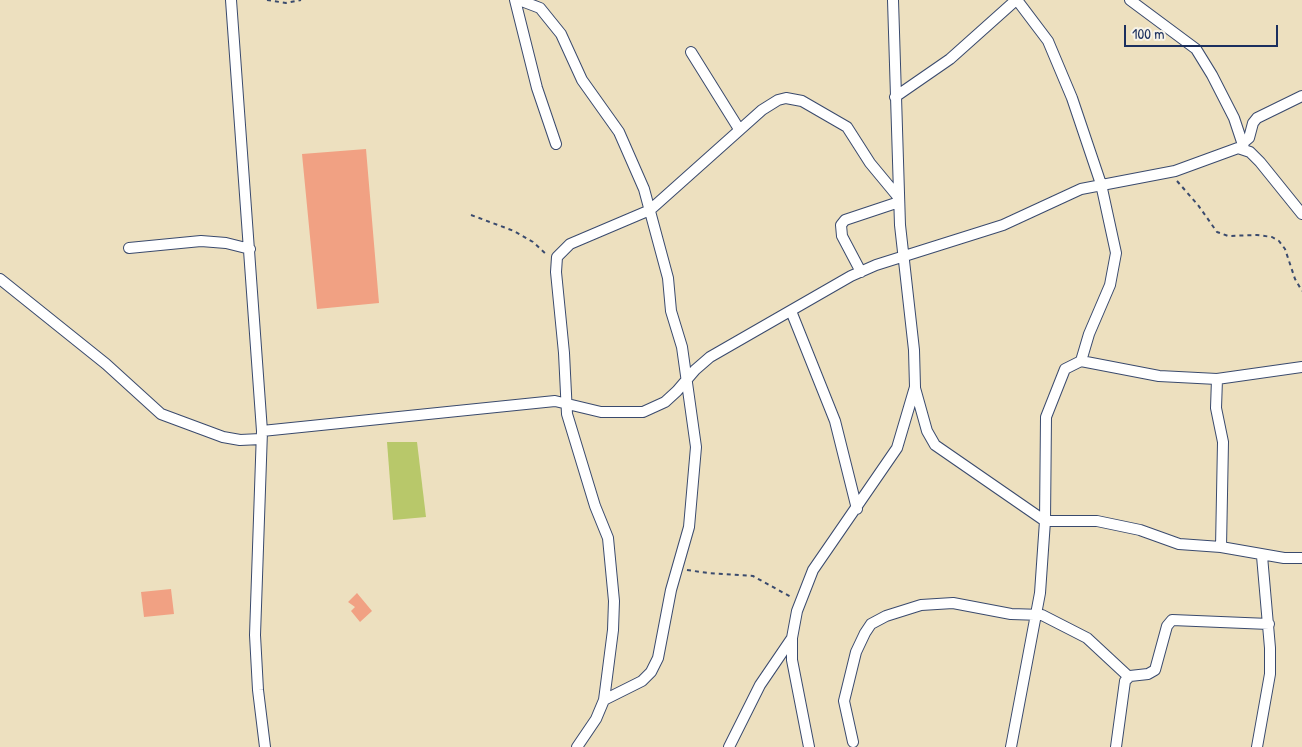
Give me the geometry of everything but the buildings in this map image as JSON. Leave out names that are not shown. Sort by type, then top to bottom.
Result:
[{"type":"street","points":[[231,0],[250,249],[261,435],[255,634],[258,690],[265,747]]},
{"type":"street","points":[[515,0],[537,88],[556,144]]},
{"type":"street","points":[[520,0],[540,8],[564,39],[582,80],[621,137],[644,189],[668,278],[671,311],[682,347],[696,462],[689,527],[671,590],[658,658],[655,665],[642,681],[604,700]]},
{"type":"street","points":[[893,0],[899,200],[914,350],[915,387],[927,431],[935,445],[1045,521],[1097,521],[1150,533],[1179,544],[1221,547],[1262,556],[1302,558]]},
{"type":"street","points":[[895,97],[950,59],[1017,0],[1040,28],[1055,56],[1086,136],[1101,184],[1116,253],[1115,266],[1082,361]]},
{"type":"street","points":[[1130,0],[1196,49],[1234,118],[1243,145],[1260,162],[1302,214]]},
{"type":"street","points":[[691,52],[739,129]]},
{"type":"street","points":[[0,279],[106,364],[161,414],[222,436],[240,440],[261,435],[538,402],[566,402],[601,412],[644,412],[665,402],[710,357],[860,272],[903,255],[958,241],[1003,225],[1081,189],[1169,172],[1243,145],[1249,138],[1253,123],[1257,118],[1302,96]]},
{"type":"street","points":[[577,747],[604,700],[614,613],[608,538],[590,491],[568,419],[564,353],[555,265],[562,251],[570,244],[650,210],[739,129],[778,100],[786,98],[802,101],[847,127],[870,163],[899,200]]},
{"type":"street","points":[[860,272],[842,236],[841,225],[845,220],[899,200]]},
{"type":"street","points":[[129,248],[201,241],[226,243],[250,249]]},
{"type":"street","points":[[791,311],[835,421],[857,508]]},
{"type":"street","points":[[1011,747],[1036,613],[1045,521],[1046,417],[1062,374],[1068,366],[1082,361],[1159,376],[1217,379],[1302,367]]},
{"type":"street","points":[[1217,379],[1216,408],[1223,442],[1221,547]]},
{"type":"street","points":[[809,747],[795,680],[792,638],[800,601],[812,570],[897,448],[915,387]]},
{"type":"street","points":[[1257,747],[1270,674],[1262,556]]},
{"type":"street","points":[[853,742],[846,715],[846,689],[856,652],[871,624],[886,616],[921,605],[940,603],[964,604],[1011,614],[1036,613],[1079,632],[1128,677]]},
{"type":"street","points":[[1116,747],[1125,681],[1128,677],[1148,674],[1155,670],[1167,626],[1176,618],[1268,624]]},
{"type":"street","points":[[729,747],[760,685],[792,638]]},
{"type":"path","points":[[268,0],[286,3],[301,0]]},
{"type":"path","points":[[1169,172],[1198,205],[1217,232],[1228,236],[1257,235],[1272,237],[1279,241],[1287,254],[1295,279],[1302,291]]},
{"type":"path","points":[[471,215],[504,226],[524,237],[555,265]]},
{"type":"path","points":[[678,566],[708,573],[753,576],[788,597],[800,601]]},
{"type":"green space","points":[[387,442],[417,442],[426,517],[393,520]]}]
